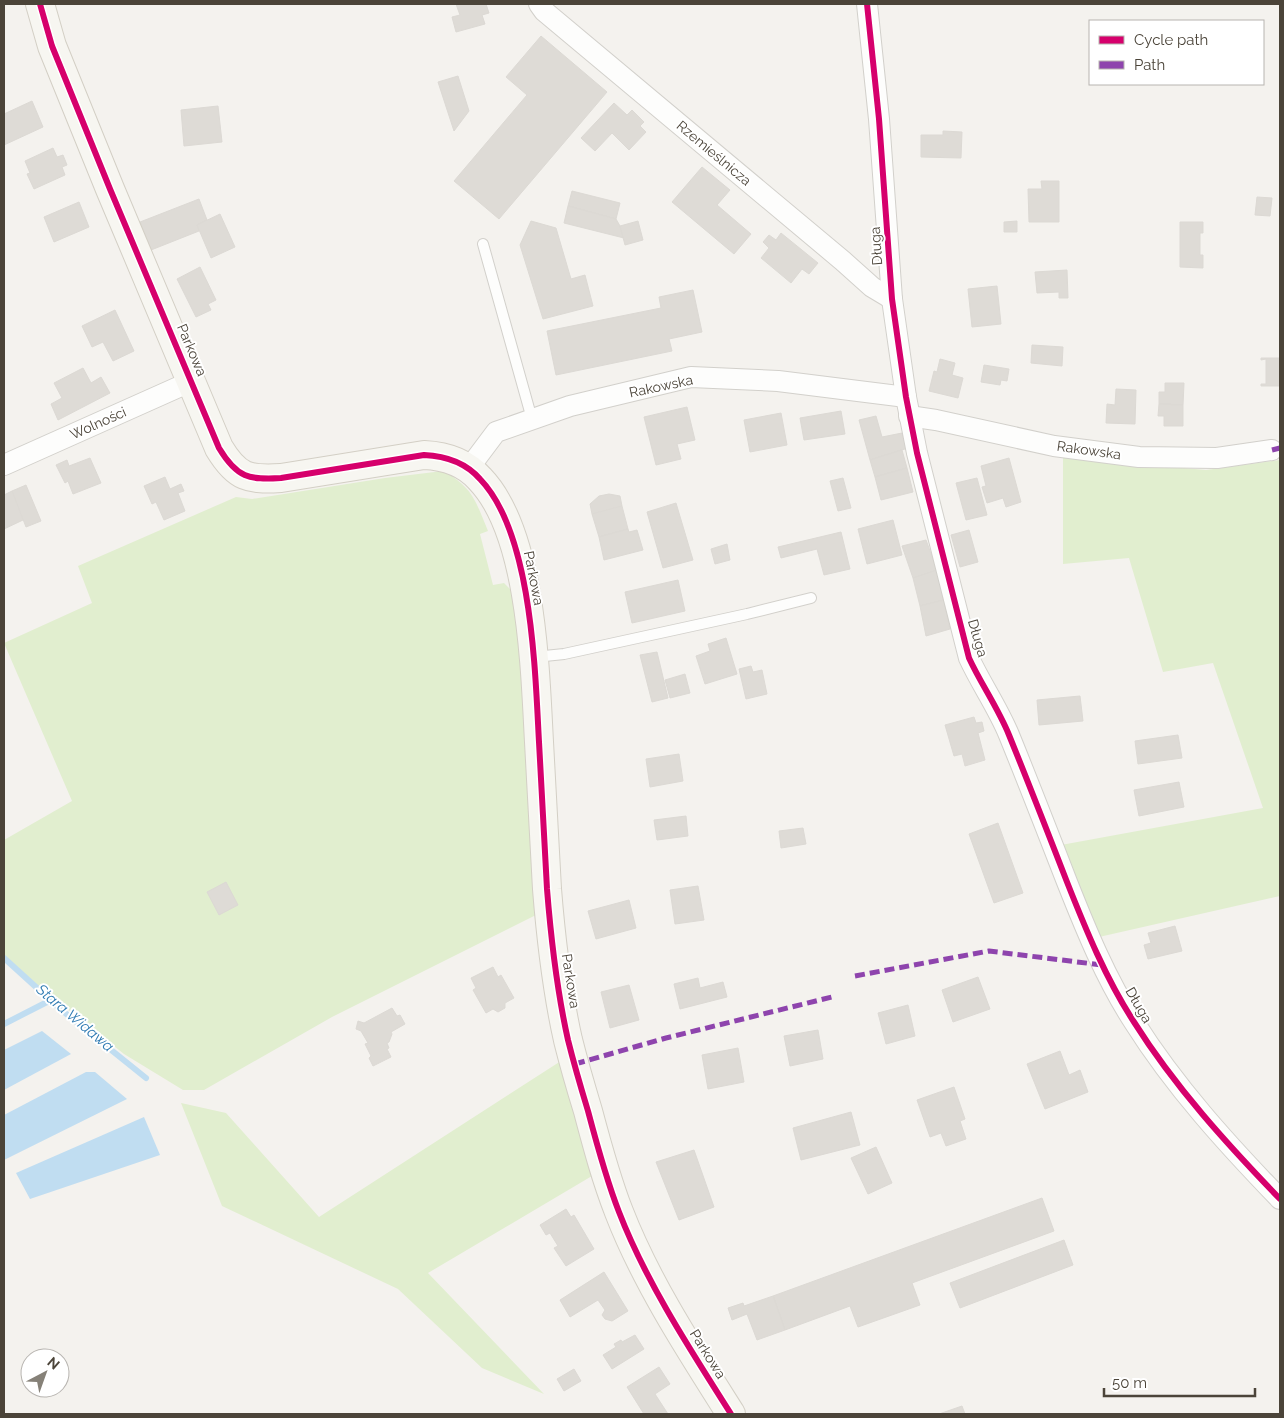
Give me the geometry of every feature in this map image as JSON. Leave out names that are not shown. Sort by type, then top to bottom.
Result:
[{"type":"street","name":"Parkowa","points":[[40,4],[52,46],[102,171],[219,448],[232,466],[246,476],[262,479],[281,478],[424,455],[439,456],[455,460],[469,468],[482,480],[493,495],[516,550],[527,602],[534,657],[548,892],[556,970],[568,1041],[604,1169],[619,1213],[637,1252],[676,1325],[731,1414]]},
{"type":"street","name":"Rzemieślnicza","points":[[539,4],[544,11],[872,287],[892,299]]},
{"type":"street","name":"Długa","points":[[867,4],[879,119],[892,299],[908,406],[969,658],[1008,733],[1102,965],[1133,1021],[1172,1078],[1280,1200]]},
{"type":"street","name":"Rakowska","points":[[469,468],[496,432],[570,406],[691,377],[778,380],[908,406],[936,420],[1054,446],[1139,457],[1217,458],[1272,450]]},
{"type":"street","name":"Wolności","points":[[4,465],[192,381]]},
{"type":"lane","points":[[483,244],[532,419]]},
{"type":"lane","points":[[534,657],[573,652],[811,598]]},
{"type":"green space","points":[[1063,457],[1206,470],[1280,460],[1280,896],[1099,937],[1061,845],[1263,808],[1213,663],[1163,672],[1129,558],[1063,564]]},
{"type":"green space","points":[[443,471],[467,489],[480,512],[488,531],[480,534],[493,585],[504,583],[512,591],[524,684],[536,915],[332,1017],[204,1090],[183,1090],[124,1054],[30,979],[4,955],[4,840],[72,801],[4,643],[92,603],[78,566],[236,497],[252,499]]},
{"type":"green space","points":[[564,1059],[597,1173],[428,1273],[544,1394],[482,1368],[398,1289],[222,1206],[181,1103],[226,1113],[319,1217]]},
{"type":"water","points":[[42,1031],[71,1054],[4,1090],[4,1050]]},
{"type":"water","points":[[86,1072],[95,1072],[127,1099],[4,1160],[4,1115]]},
{"type":"water","points":[[144,1117],[160,1155],[30,1199],[16,1173]]},
{"type":"building","points":[[456,4],[486,4],[489,13],[482,15],[485,24],[456,32],[452,17],[460,15]]},
{"type":"building","points":[[541,36],[607,92],[499,219],[454,181],[527,95],[506,77]]},
{"type":"building","points":[[458,76],[469,111],[454,131],[438,82]]},
{"type":"building","points":[[32,101],[43,127],[4,145],[4,114]]},
{"type":"building","points":[[614,103],[627,115],[632,110],[644,122],[640,126],[646,132],[629,150],[612,133],[595,151],[581,138]]},
{"type":"building","points":[[218,106],[222,142],[184,146],[181,110]]},
{"type":"building","points":[[943,131],[962,132],[961,158],[921,157],[921,135],[943,135]]},
{"type":"building","points":[[53,148],[57,157],[63,155],[67,165],[62,167],[65,175],[34,189],[27,174],[30,173],[25,161]]},
{"type":"building","points":[[702,167],[730,190],[717,205],[751,234],[734,254],[672,202]]},
{"type":"building","points":[[1041,181],[1059,181],[1059,222],[1029,222],[1028,189],[1042,189]]},
{"type":"building","points":[[572,191],[620,203],[616,219],[568,206]]},
{"type":"building","points":[[1257,197],[1272,198],[1270,216],[1255,215]]},
{"type":"building","points":[[199,199],[207,220],[197,225],[199,231],[151,250],[140,222]]},
{"type":"building","points":[[79,202],[89,227],[54,242],[44,217]]},
{"type":"building","points":[[568,206],[616,219],[624,238],[564,223]]},
{"type":"building","points":[[220,214],[235,247],[211,258],[197,225]]},
{"type":"building","points":[[531,221],[556,228],[571,279],[585,275],[593,306],[543,319],[520,245]]},
{"type":"building","points":[[638,221],[643,240],[625,245],[620,226]]},
{"type":"building","points":[[1017,221],[1017,232],[1004,232],[1004,222]]},
{"type":"building","points":[[1180,222],[1203,222],[1203,233],[1200,233],[1200,255],[1203,255],[1203,268],[1180,267]]},
{"type":"building","points":[[781,233],[818,263],[809,274],[802,269],[791,283],[761,258],[769,248],[763,242],[769,235],[776,240]]},
{"type":"building","points":[[200,267],[216,300],[208,304],[211,310],[196,317],[177,279]]},
{"type":"building","points":[[1067,270],[1068,298],[1059,298],[1059,292],[1037,293],[1035,272]]},
{"type":"building","points":[[997,286],[1001,324],[972,327],[968,289]]},
{"type":"building","points":[[693,290],[702,332],[669,339],[672,351],[556,375],[547,331],[661,308],[659,297]]},
{"type":"building","points":[[115,310],[134,351],[113,361],[103,342],[92,347],[82,326]]},
{"type":"building","points":[[1032,345],[1063,347],[1062,366],[1031,363]]},
{"type":"building","points":[[1261,358],[1280,358],[1280,386],[1261,386],[1261,384],[1266,384],[1266,359],[1261,360]]},
{"type":"building","points":[[940,359],[955,363],[952,375],[963,378],[958,398],[929,391],[934,371],[937,372]]},
{"type":"building","points":[[984,365],[1009,369],[1007,381],[1001,380],[1000,385],[981,382]]},
{"type":"building","points":[[83,368],[91,383],[101,377],[110,393],[58,420],[51,404],[62,398],[54,383]]},
{"type":"building","points":[[1165,383],[1184,383],[1183,405],[1159,404],[1159,392],[1165,392]]},
{"type":"building","points":[[1116,389],[1136,390],[1135,424],[1106,423],[1107,404],[1115,405]]},
{"type":"building","points":[[1159,404],[1183,405],[1183,426],[1164,426],[1164,416],[1158,416]]},
{"type":"building","points":[[687,407],[695,440],[677,444],[681,459],[656,465],[644,417]]},
{"type":"building","points":[[841,411],[845,434],[804,440],[800,418]]},
{"type":"building","points":[[781,413],[787,445],[750,452],[744,420]]},
{"type":"building","points":[[876,416],[882,437],[902,433],[908,448],[870,460],[859,420]]},
{"type":"building","points":[[902,450],[907,468],[875,477],[870,460]]},
{"type":"building","points":[[90,458],[101,483],[73,494],[68,481],[65,483],[56,465],[67,460],[69,466]]},
{"type":"building","points":[[1009,458],[1021,502],[1006,507],[1003,498],[987,503],[982,487],[986,486],[981,466]]},
{"type":"building","points":[[907,468],[913,492],[881,500],[875,477]]},
{"type":"building","points":[[165,477],[170,489],[181,484],[184,491],[178,493],[185,511],[164,520],[156,502],[152,504],[144,486]]},
{"type":"building","points":[[843,478],[851,508],[838,511],[830,481]]},
{"type":"building","points":[[977,478],[987,515],[966,520],[956,483]]},
{"type":"building","points":[[26,485],[41,521],[26,527],[12,491]]},
{"type":"building","points":[[12,491],[23,520],[4,529],[4,495]]},
{"type":"building","points":[[609,494],[620,496],[622,506],[592,514],[590,504],[599,496]]},
{"type":"building","points":[[676,503],[693,560],[663,568],[647,512]]},
{"type":"building","points":[[622,506],[628,529],[599,537],[592,514]]},
{"type":"building","points":[[893,520],[902,555],[867,564],[858,529]]},
{"type":"building","points":[[628,529],[629,532],[637,530],[643,550],[604,560],[599,537]]},
{"type":"building","points":[[969,530],[978,562],[960,567],[951,535]]},
{"type":"building","points":[[841,532],[850,569],[824,575],[817,549],[781,558],[778,547]]},
{"type":"building","points":[[926,540],[937,570],[913,578],[902,546]]},
{"type":"building","points":[[727,544],[730,560],[715,564],[711,549]]},
{"type":"building","points":[[937,570],[944,600],[920,606],[913,578]]},
{"type":"building","points":[[678,580],[685,611],[632,623],[625,592]]},
{"type":"building","points":[[944,600],[950,629],[926,636],[920,606]]},
{"type":"building","points":[[726,638],[737,674],[705,684],[696,656],[710,651],[708,644]]},
{"type":"building","points":[[657,652],[668,698],[652,702],[640,655]]},
{"type":"building","points":[[751,666],[753,672],[762,670],[767,694],[746,699],[739,669]]},
{"type":"building","points":[[685,674],[690,693],[670,698],[665,680]]},
{"type":"building","points":[[1080,696],[1083,721],[1039,725],[1037,700]]},
{"type":"building","points":[[974,717],[976,723],[982,722],[984,731],[978,733],[985,760],[965,766],[962,754],[954,756],[945,725]]},
{"type":"building","points":[[1178,735],[1182,758],[1138,764],[1135,741]]},
{"type":"building","points":[[679,754],[683,781],[650,787],[646,759]]},
{"type":"building","points":[[1179,782],[1184,807],[1139,816],[1134,790]]},
{"type":"building","points":[[686,816],[688,836],[657,840],[654,820]]},
{"type":"building","points":[[998,823],[1023,893],[994,903],[969,834]]},
{"type":"building","points":[[803,828],[806,844],[781,848],[779,831]]},
{"type":"building","points":[[226,882],[238,905],[219,915],[207,892]]},
{"type":"building","points":[[698,886],[704,920],[675,924],[670,890]]},
{"type":"building","points":[[629,900],[636,928],[596,939],[588,911]]},
{"type":"building","points":[[1175,926],[1182,951],[1148,959],[1144,945],[1151,943],[1148,933]]},
{"type":"building","points":[[493,967],[498,977],[501,975],[514,998],[505,1003],[505,1008],[498,1012],[493,1009],[486,1013],[473,990],[476,988],[471,978]]},
{"type":"building","points":[[978,977],[990,1009],[953,1022],[942,990]]},
{"type":"building","points":[[698,978],[700,988],[723,982],[727,997],[680,1009],[674,984]]},
{"type":"building","points":[[629,985],[639,1020],[610,1028],[601,992]]},
{"type":"building","points":[[908,1005],[915,1036],[886,1044],[878,1013]]},
{"type":"building","points":[[392,1008],[397,1016],[400,1015],[405,1024],[391,1032],[392,1034],[387,1043],[389,1048],[387,1049],[391,1057],[373,1066],[369,1058],[371,1056],[365,1044],[368,1043],[361,1031],[356,1029],[358,1021],[364,1023]]},
{"type":"building","points":[[818,1030],[823,1059],[790,1066],[784,1036]]},
{"type":"building","points":[[738,1048],[744,1082],[708,1089],[702,1055]]},
{"type":"building","points":[[1060,1051],[1069,1075],[1080,1070],[1088,1092],[1045,1109],[1027,1064]]},
{"type":"building","points":[[954,1087],[965,1119],[960,1121],[966,1139],[946,1146],[941,1133],[930,1137],[917,1100]]},
{"type":"building","points":[[851,1112],[860,1145],[801,1160],[793,1128]]},
{"type":"building","points":[[876,1147],[892,1183],[868,1194],[851,1158]]},
{"type":"building","points":[[694,1150],[714,1207],[679,1220],[656,1162]]},
{"type":"building","points":[[1042,1198],[1054,1231],[912,1283],[920,1305],[858,1327],[850,1306],[785,1330],[773,1296]]},
{"type":"building","points":[[566,1209],[571,1217],[574,1215],[594,1249],[566,1266],[554,1248],[558,1246],[550,1233],[546,1235],[540,1225]]},
{"type":"building","points":[[1064,1240],[1073,1265],[960,1308],[950,1283]]},
{"type":"building","points":[[604,1272],[628,1311],[612,1321],[605,1319],[602,1315],[605,1310],[598,1300],[570,1317],[560,1300]]},
{"type":"building","points":[[773,1296],[785,1330],[757,1340],[747,1314],[732,1320],[728,1308],[743,1303],[744,1306]]},
{"type":"building","points":[[635,1335],[644,1349],[612,1369],[603,1355],[616,1347],[614,1344]]},
{"type":"building","points":[[659,1367],[670,1384],[655,1394],[668,1414],[644,1414],[627,1387]]},
{"type":"building","points":[[574,1369],[581,1381],[564,1391],[557,1379]]},
{"type":"building","points":[[962,1406],[965,1414],[939,1414]]},
{"type":"waterway","name":"Stara Widawa","points":[[4,958],[59,1008],[146,1078]]},
{"type":"waterway","points":[[4,1024],[51,1000]]},
{"type":"marked path","points":[[1272,450],[1280,448]]},
{"type":"marked path","points":[[855,976],[989,951],[1102,965]]},
{"type":"marked path","points":[[575,1064],[666,1038],[832,997]]},
{"type":"cycle path","points":[[40,4],[52,46],[110,189],[219,448],[232,466],[245,475],[252,477],[281,478],[424,455],[432,456],[455,461],[468,468],[480,479],[497,503],[511,533],[528,603],[535,678],[549,908],[558,984],[570,1049],[606,1175],[630,1238],[670,1316],[731,1414]]},
{"type":"cycle path","points":[[867,4],[879,119],[892,299],[906,397],[917,453],[969,658],[1005,725],[1089,936],[1124,1006],[1150,1046],[1184,1092],[1221,1136],[1280,1199]]}]
